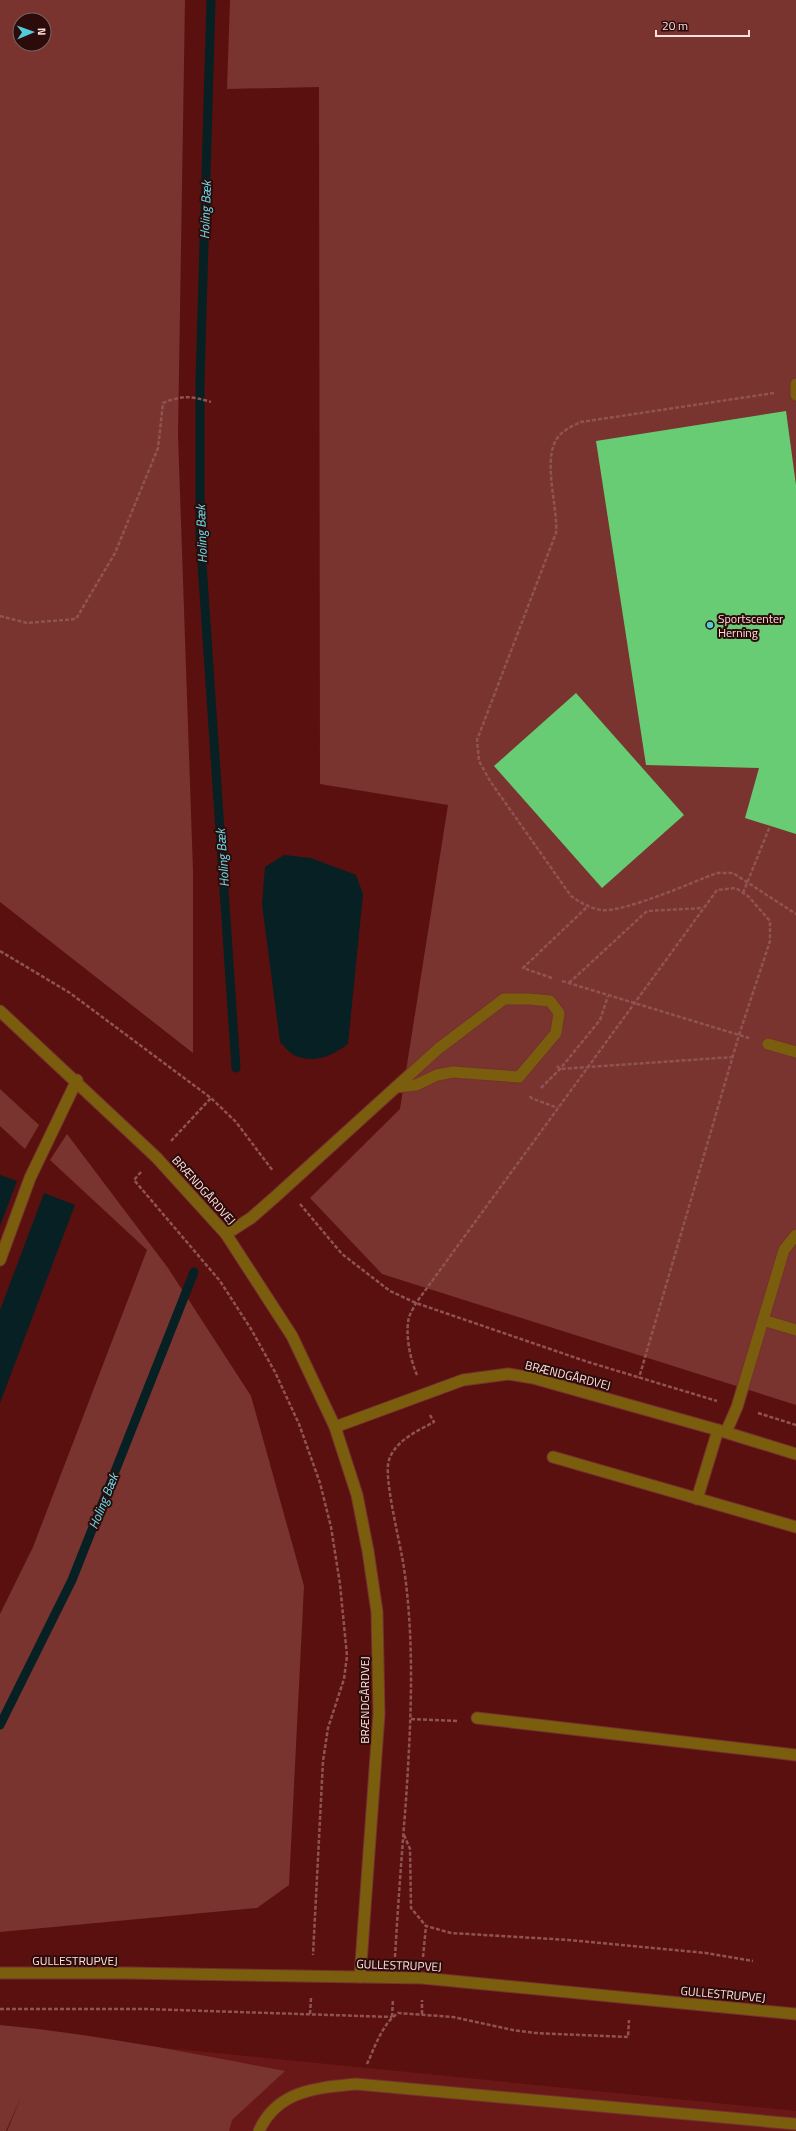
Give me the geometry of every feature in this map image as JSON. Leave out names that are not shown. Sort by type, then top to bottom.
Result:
[{"type":"street","points":[[226,1234],[251,1218],[438,1050],[504,999],[550,1001],[559,1013],[556,1033],[519,1077],[453,1072],[437,1075],[416,1085],[397,1087]]},
{"type":"street","name":"BRÆNDGÅRDVEJ","points":[[0,1011],[77,1080],[156,1157],[226,1234],[292,1336],[335,1427],[358,1495],[377,1612],[379,1714],[360,1977]]},
{"type":"street","points":[[768,1044],[796,1052]]},
{"type":"street","points":[[0,1260],[30,1178],[77,1080]]},
{"type":"street","points":[[697,1498],[722,1431],[737,1407],[784,1250],[796,1235]]},
{"type":"street","points":[[763,1320],[796,1330]]},
{"type":"street","name":"BRÆNDGÅRDVEJ","points":[[335,1427],[463,1380],[508,1374],[533,1378],[722,1431],[796,1454]]},
{"type":"street","points":[[553,1456],[796,1527]]},
{"type":"street","points":[[477,1718],[796,1755]]},
{"type":"street","name":"GULLESTRUPVEJ","points":[[0,1973],[127,1972],[422,1978],[796,2014]]},
{"type":"street","points":[[259,2131],[264,2118],[290,2096],[320,2087],[356,2084],[796,2124]]},
{"type":"path","points":[[796,389],[581,422],[568,428],[556,439],[551,454],[557,518],[556,533],[477,740],[479,761],[490,781],[571,896],[587,907],[602,910],[624,907],[717,874],[733,873],[796,914]]},
{"type":"path","points":[[0,616],[26,623],[76,619],[115,553],[158,448],[163,403],[174,398],[191,396],[211,402]]},
{"type":"path","points":[[743,893],[770,826]]},
{"type":"path","points":[[356,2084],[392,2017],[411,1719],[412,1659],[408,1605],[401,1548],[388,1480],[388,1461],[396,1448],[411,1434],[434,1422],[430,1415],[425,1394],[411,1360],[409,1318],[416,1302],[716,890],[736,888],[749,897],[770,921],[770,941],[739,1036],[639,1378]]},
{"type":"path","points":[[553,978],[523,968],[587,907]]},
{"type":"path","points":[[550,1001],[647,911],[703,908]]},
{"type":"path","points":[[0,951],[70,993],[211,1098],[236,1122],[285,1188],[342,1254],[390,1291],[416,1302],[639,1378],[796,1425]]},
{"type":"path","points":[[561,981],[768,1044]]},
{"type":"path","points":[[531,1098],[560,1069],[600,1020],[608,996]]},
{"type":"path","points":[[540,1052],[560,1069],[733,1057]]},
{"type":"path","points":[[519,1077],[531,1098],[558,1108]]},
{"type":"path","points":[[211,1098],[134,1180],[220,1281],[251,1329],[275,1372],[299,1424],[320,1483],[331,1527],[340,1584],[347,1656],[344,1679],[328,1728],[323,1761],[310,2014]]},
{"type":"path","points":[[411,1719],[449,1722],[477,1718]]},
{"type":"path","points":[[403,1833],[410,1849],[411,1908],[426,1926],[451,1933],[568,1940],[706,1954],[753,1961]]},
{"type":"path","points":[[0,2009],[146,2008],[392,2017],[398,2013],[422,2014],[453,2017],[527,2032],[628,2037],[632,1998]]},
{"type":"shaded area","points":[[0,0],[185,0],[178,435],[193,871],[193,1053],[0,902]]},
{"type":"shaded area","points":[[230,0],[796,0],[796,1405],[382,1274],[310,1198],[400,1109],[448,805],[320,784],[319,87],[227,89]]},
{"type":"shaded area","points":[[0,1089],[39,1125],[25,1149],[0,1126]]},
{"type":"shaded area","points":[[67,1134],[168,1268],[251,1396],[304,1586],[289,1885],[257,1908],[0,1932],[0,1614],[33,1547],[147,1250],[50,1160]]},
{"type":"shaded area","points":[[0,2025],[72,2033],[285,2071],[232,2120],[229,2131],[7,2131],[21,2097],[6,2131],[0,2131]]},
{"type":"shaded area","points":[[57,2037],[796,2111],[796,2131],[18,2131]]},
{"type":"water","points":[[284,855],[311,858],[356,875],[363,894],[348,1044],[330,1055],[317,1059],[296,1056],[289,1052],[280,1042],[262,904],[265,867]]},
{"type":"water","points":[[0,1175],[17,1181],[0,1226]]},
{"type":"water","points":[[44,1193],[75,1205],[0,1403],[0,1310]]},
{"type":"building","name":"Sportscenter Herning","points":[[786,411],[796,485],[796,834],[745,818],[759,768],[646,765],[596,441]]},
{"type":"building","points":[[576,693],[684,815],[602,888],[494,766]]},
{"type":"waterway","name":"Holing Bæk","points":[[211,0],[200,383],[200,534],[236,1068]]},
{"type":"waterway","name":"Holing Bæk","points":[[0,1725],[72,1580],[194,1272]]},
{"type":"place","name":"Sportscenter Herning","points":[[710,625]]}]
